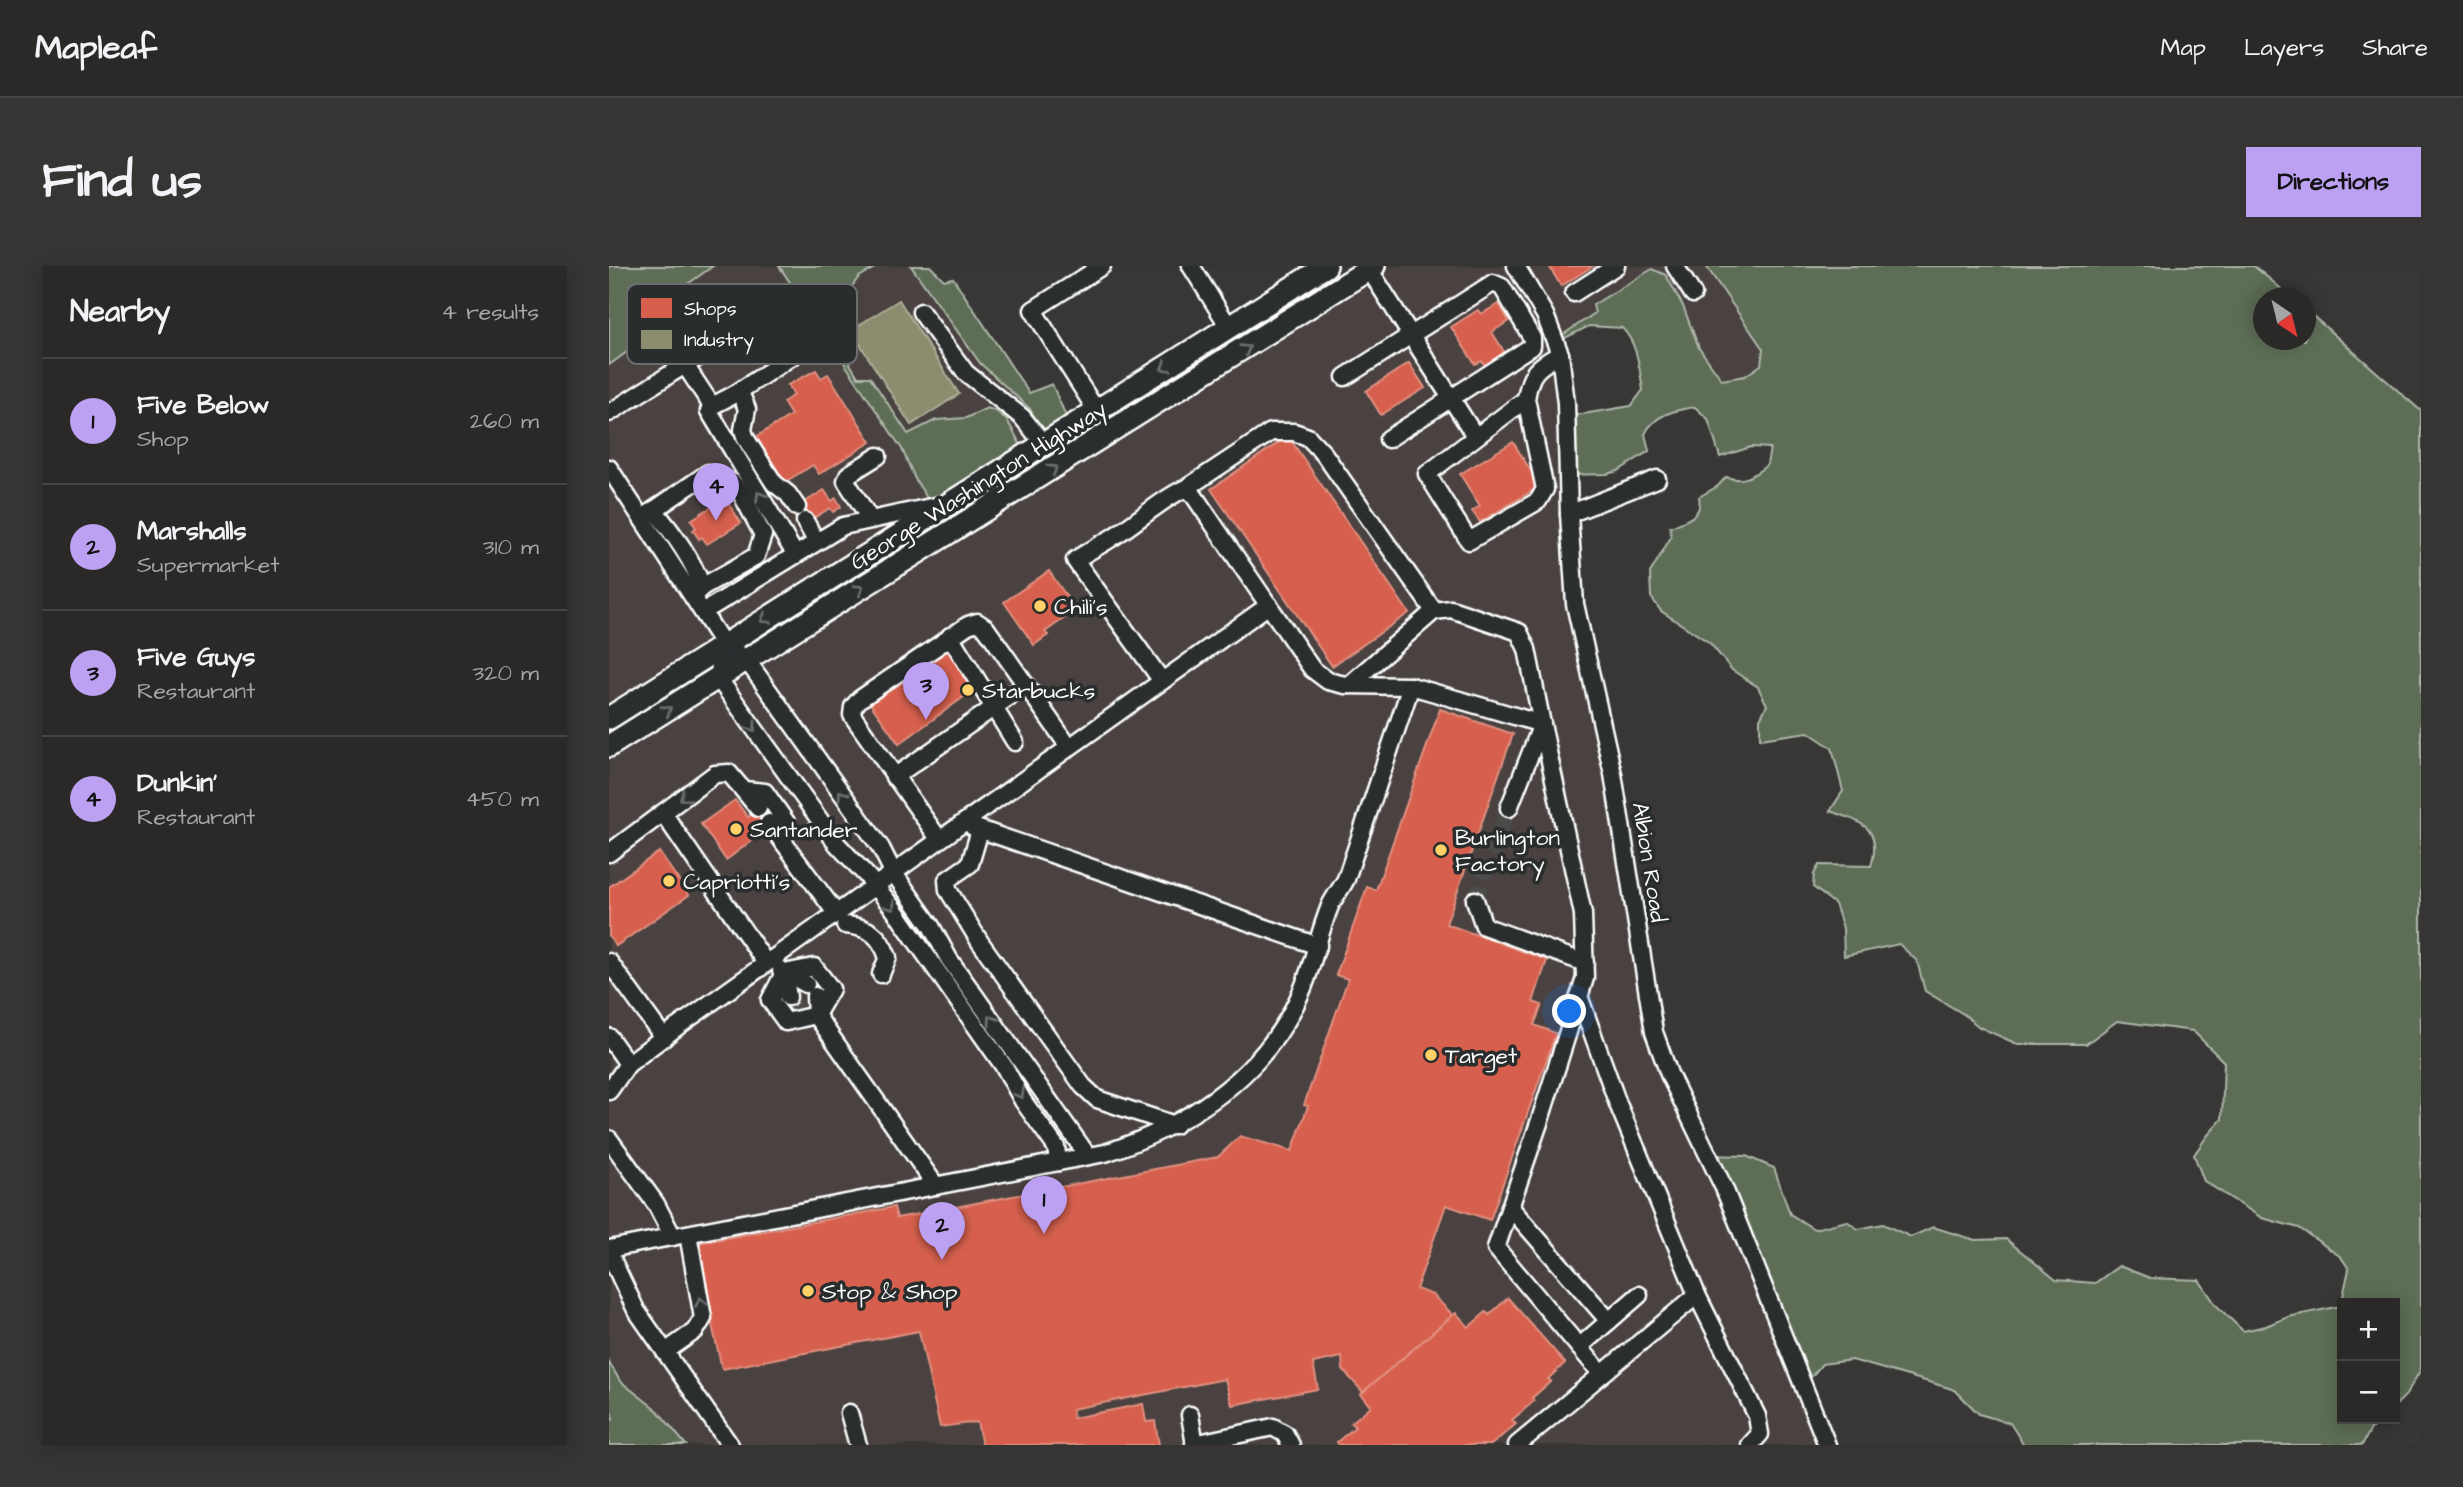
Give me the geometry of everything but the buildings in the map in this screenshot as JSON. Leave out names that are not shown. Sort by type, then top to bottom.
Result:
[{"type":"main road","name":"George Washington Highway","points":[[609,718],[1326,266]]},
{"type":"main road","name":"George Washington Highway","points":[[609,747],[1372,268]]},
{"type":"street","points":[[1096,410],[1033,310],[1102,266]]},
{"type":"street","points":[[1191,266],[1229,327]]},
{"type":"street","name":"Albion Road","points":[[1516,266],[1545,315],[1560,354],[1566,403],[1569,514],[1577,616],[1613,774],[1654,1032],[1669,1074],[1727,1196],[1827,1445]]},
{"type":"street","points":[[1573,293],[1616,266]]},
{"type":"street","points":[[1675,266],[1693,294]]},
{"type":"street","points":[[1372,268],[1475,436]]},
{"type":"street","points":[[1345,377],[1493,283],[1502,287],[1532,338],[1532,345],[1388,439]]},
{"type":"street","points":[[921,312],[966,373],[1022,417],[1043,443]]},
{"type":"street","points":[[1525,399],[1427,474],[1469,541],[1538,501],[1545,489],[1525,399],[1534,372],[1560,354]]},
{"type":"street","points":[[780,364],[712,406],[709,411],[795,554]]},
{"type":"street","points":[[609,414],[685,365],[712,406]]},
{"type":"street","points":[[735,394],[742,397],[745,403],[747,414],[743,430],[746,439],[774,483],[788,494],[816,541]]},
{"type":"street","points":[[1163,681],[1075,561],[1271,432],[1294,432],[1308,437],[1324,454],[1434,611]]},
{"type":"street","points":[[870,519],[846,481],[849,474],[878,456]]},
{"type":"street","points":[[609,468],[648,515],[697,592],[703,612],[724,645],[746,659],[877,842],[893,872],[931,926],[949,958],[1088,1156]]},
{"type":"street","points":[[648,515],[708,473],[733,483],[763,535],[761,547],[756,556],[697,592]]},
{"type":"street","points":[[1569,514],[1657,479]]},
{"type":"street","points":[[1188,487],[1312,669],[1328,681],[1349,685],[1411,686],[1542,724]]},
{"type":"street","points":[[703,612],[843,526],[950,503]]},
{"type":"street","points":[[609,1091],[628,1064],[769,961],[841,919],[875,885],[1269,605]]},
{"type":"street","points":[[1349,685],[1434,611],[1451,609],[1520,632],[1527,649],[1583,914],[1585,978],[1496,1248],[1601,1373]]},
{"type":"street","points":[[939,839],[852,715],[853,707],[860,699],[950,636],[977,622],[986,628],[1069,747]]},
{"type":"street","points":[[950,636],[1015,742]]},
{"type":"street","points":[[724,645],[718,678],[837,844],[875,885],[1005,1068],[1023,1101],[1056,1147],[1058,1162]]},
{"type":"street","points":[[894,777],[1026,685]]},
{"type":"street","points":[[730,1445],[636,1310],[609,1251],[1088,1156],[1144,1140],[1175,1125],[1222,1095],[1271,1043],[1302,991],[1330,905],[1342,887],[1348,871],[1411,686]]},
{"type":"street","points":[[1509,808],[1542,724]]},
{"type":"street","points":[[609,853],[715,774],[729,773],[758,808]]},
{"type":"street","points":[[744,790],[765,792],[786,822],[788,848]]},
{"type":"street","points":[[663,813],[769,961],[811,990],[816,1015],[936,1186]]},
{"type":"street","points":[[769,823],[841,919],[866,927],[874,934],[888,957],[881,974]]},
{"type":"street","points":[[961,824],[1318,946]]},
{"type":"street","points":[[980,830],[971,864],[947,880],[948,890],[980,942],[1083,1086],[1097,1099],[1175,1125]]},
{"type":"street","points":[[1475,901],[1484,926],[1585,963]]},
{"type":"street","points":[[609,962],[664,1038]]},
{"type":"street","points":[[814,967],[831,989],[816,1015],[786,1022],[770,1000],[784,973],[814,967]]},
{"type":"street","points":[[784,973],[792,1003],[816,1015]]},
{"type":"street","points":[[1579,996],[1618,1104],[1697,1295],[1757,1416],[1760,1434],[1750,1445]]},
{"type":"street","points":[[609,1037],[628,1064]]},
{"type":"street","points":[[609,1139],[681,1235],[703,1318],[695,1331],[665,1352]]},
{"type":"street","points":[[1510,1207],[1609,1321]]},
{"type":"street","points":[[1579,1347],[1639,1295]]},
{"type":"street","points":[[1517,1445],[1697,1295]]},
{"type":"street","points":[[849,1413],[858,1445]]},
{"type":"street","points":[[1190,1415],[1195,1445],[1273,1427],[1285,1434],[1291,1445]]},
{"type":"shaded area","points":[[713,266],[779,266],[791,284],[688,284]]},
{"type":"shaded area","points":[[878,266],[911,266],[980,363],[1030,409],[1046,437],[1024,451],[987,408],[966,418],[936,420],[908,434],[870,378],[858,377],[850,364],[857,364],[857,284],[854,284],[859,277]]},
{"type":"shaded area","points":[[1363,266],[1706,266],[1763,349],[1761,364],[1745,376],[1722,380],[1699,348],[1683,306],[1595,313],[1558,338],[1568,546],[1658,1056],[1686,1111],[1825,1445],[686,1445],[657,1410],[620,1381],[609,1362],[609,743]]},
{"type":"shaded area","points":[[627,351],[627,364],[845,364],[902,450],[915,479],[932,506],[609,712],[609,364]]},
{"type":"green space","points":[[609,266],[713,266],[688,284],[627,284],[627,352],[609,365]]},
{"type":"green space","points":[[779,266],[878,266],[859,277],[854,284],[791,284]]},
{"type":"green space","points":[[911,266],[930,266],[944,280],[953,278],[1029,393],[1052,384],[1069,423],[1046,437],[1030,409],[980,363]]},
{"type":"green space","points":[[1706,266],[2254,266],[2279,287],[2253,287],[2253,350],[2316,350],[2316,319],[2421,411],[2421,1369],[2400,1401],[2400,1298],[2343,1298],[2349,1269],[2341,1257],[2299,1228],[2262,1218],[2204,1181],[2194,1155],[2222,1119],[2224,1062],[2193,1031],[2117,1021],[2086,1044],[2017,1044],[1979,1027],[1965,1015],[1925,991],[1917,961],[1899,944],[1844,956],[1843,928],[1835,904],[1813,887],[1814,874],[1819,865],[1871,866],[1874,842],[1867,828],[1860,823],[1830,811],[1843,791],[1832,748],[1808,732],[1760,739],[1760,719],[1767,705],[1758,687],[1732,670],[1710,643],[1661,611],[1651,597],[1650,573],[1671,537],[1670,527],[1692,517],[1700,504],[1699,497],[1718,486],[1726,477],[1748,477],[1767,465],[1770,448],[1751,447],[1720,457],[1708,419],[1695,407],[1672,412],[1654,422],[1645,434],[1649,451],[1618,471],[1607,474],[1568,475],[1570,416],[1631,406],[1643,390],[1635,349],[1622,328],[1589,326],[1557,342],[1558,338],[1595,313],[1593,305],[1652,269],[1666,275],[1683,306],[1699,348],[1722,380],[1745,376],[1761,365],[1763,349]]},
{"type":"green space","points":[[845,364],[850,364],[858,377],[870,377],[908,434],[936,420],[966,418],[987,408],[1007,420],[1024,451],[932,506],[915,479],[902,449]]},
{"type":"green space","points":[[1708,1155],[1746,1156],[1774,1168],[1790,1214],[1814,1229],[1847,1221],[1858,1229],[1883,1224],[1911,1237],[1933,1227],[1975,1240],[2006,1239],[2056,1280],[2095,1283],[2119,1266],[2150,1278],[2199,1280],[2216,1305],[2243,1331],[2288,1317],[2337,1307],[2337,1424],[2376,1424],[2362,1445],[2024,1445],[2010,1423],[1979,1414],[1955,1390],[1852,1360],[1822,1364],[1802,1388]]},
{"type":"green space","points":[[609,1362],[620,1381],[657,1410],[686,1445],[609,1445],[609,1421],[613,1419],[609,1404]]},
{"type":"tunnel","points":[[1475,900],[1509,808]]},
{"type":"tunnel","points":[[788,997],[796,1009]]},
{"type":"place","name":"Dunkin'","points":[[716,521]]},
{"type":"place","name":"Chili's","points":[[1040,606]]},
{"type":"place","name":"Starbucks","points":[[968,690]]},
{"type":"place","name":"Five Guys","points":[[926,720]]},
{"type":"place","name":"Santander","points":[[736,829]]},
{"type":"place","name":"Burlington Factory","points":[[1441,850]]},
{"type":"place","name":"Capriotti's","points":[[669,881]]},
{"type":"place","name":"Target","points":[[1431,1055]]},
{"type":"place","name":"Five Below","points":[[1044,1234]]},
{"type":"place","name":"Marshalls","points":[[942,1260]]},
{"type":"place","name":"Stop & Shop","points":[[808,1291]]}]
